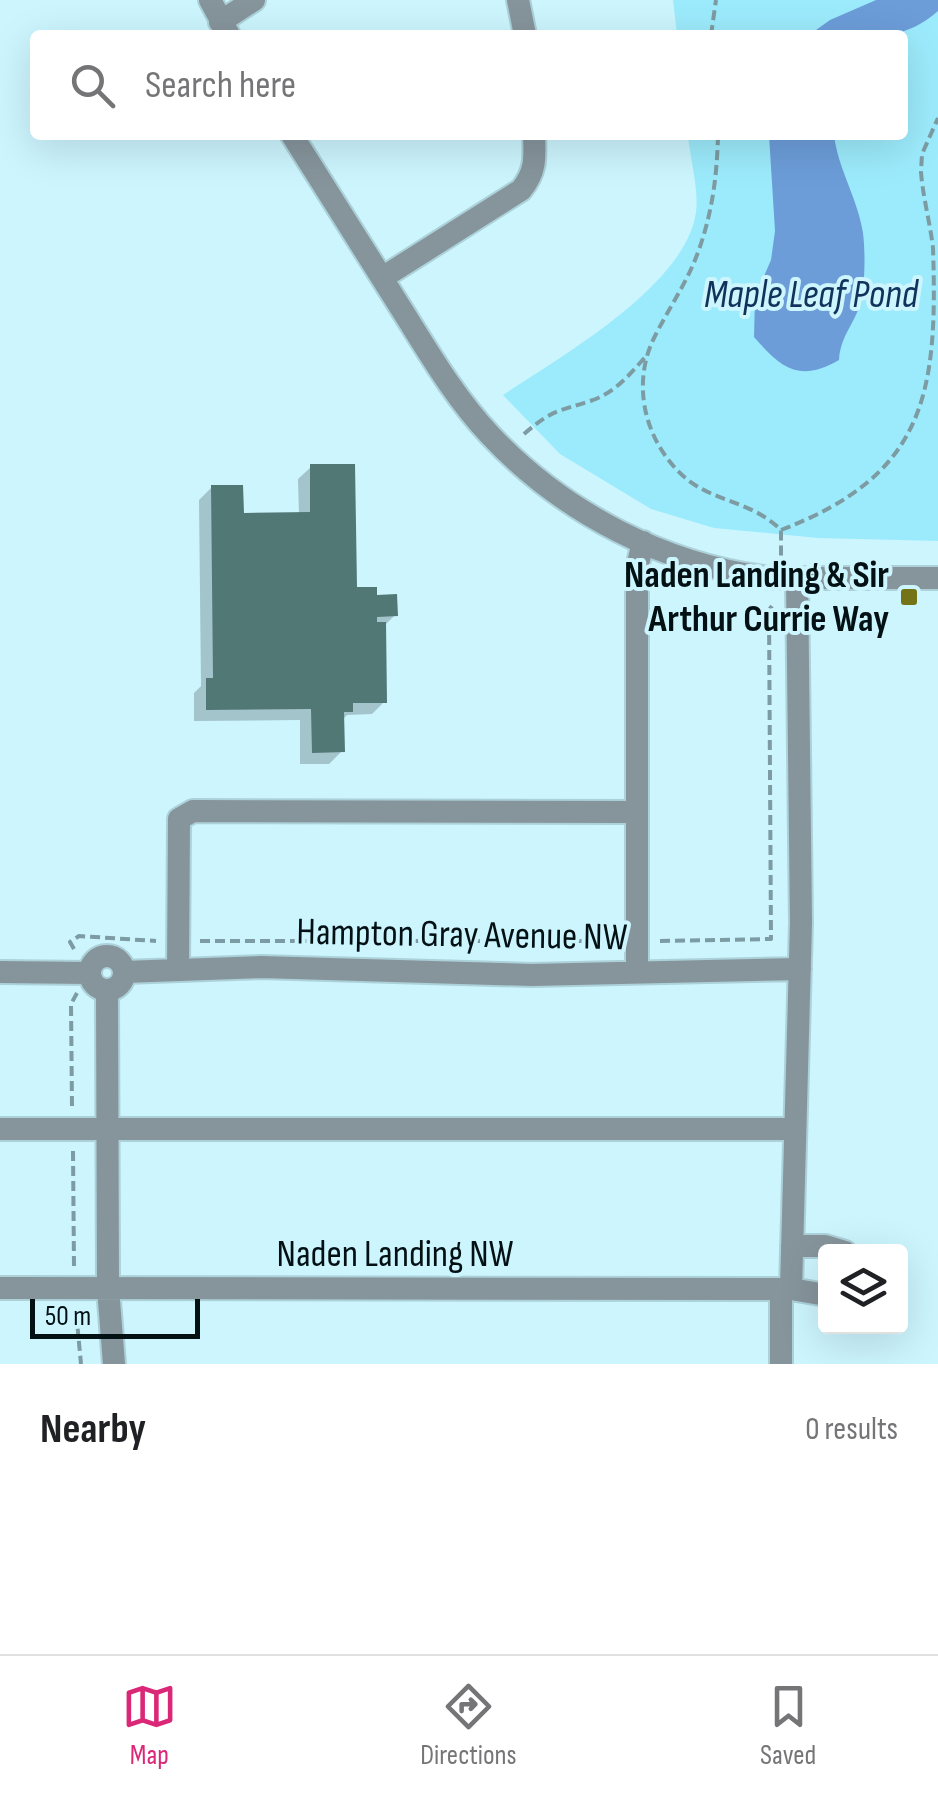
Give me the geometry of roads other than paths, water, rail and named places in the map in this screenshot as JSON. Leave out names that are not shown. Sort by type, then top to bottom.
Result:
[{"type":"street","points":[[220,19],[254,0]]},
{"type":"street","points":[[518,0],[523,30]]},
{"type":"street","points":[[295,140],[451,388],[506,450],[552,491],[622,534],[746,575],[938,578]]},
{"type":"street","points":[[382,278],[520,190],[531,177],[535,163],[534,140]]},
{"type":"street","points":[[636,972],[637,568],[643,542]]},
{"type":"street","points":[[782,1364],[792,1246],[800,969],[798,578]]},
{"type":"street","points":[[178,970],[179,819],[184,814],[636,812]]},
{"type":"street","points":[[103,956],[120,961],[124,972],[121,983],[106,990],[96,987],[89,973],[93,962],[103,956]]},
{"type":"street","name":"Hampton Gray Avenue NW","points":[[124,972],[261,967],[531,975],[800,969]]},
{"type":"street","points":[[0,972],[89,973]]},
{"type":"street","points":[[106,990],[108,1288],[114,1364]]},
{"type":"street","points":[[0,1129],[794,1129]]},
{"type":"street","points":[[792,1246],[818,1246]]},
{"type":"street","name":"Naden Landing NW","points":[[0,1288],[818,1293]]},
{"type":"water","points":[[876,0],[938,0],[938,11],[908,30],[816,30]]},
{"type":"water","name":"Maple Leaf Pond","points":[[769,140],[835,140],[863,233],[864,275],[861,300],[839,360],[825,367],[792,369],[773,357],[754,337],[755,297],[771,260],[775,231]]},
{"type":"place","name":"Naden Landing & Sir Arthur Currie Way","points":[[909,597]]}]
